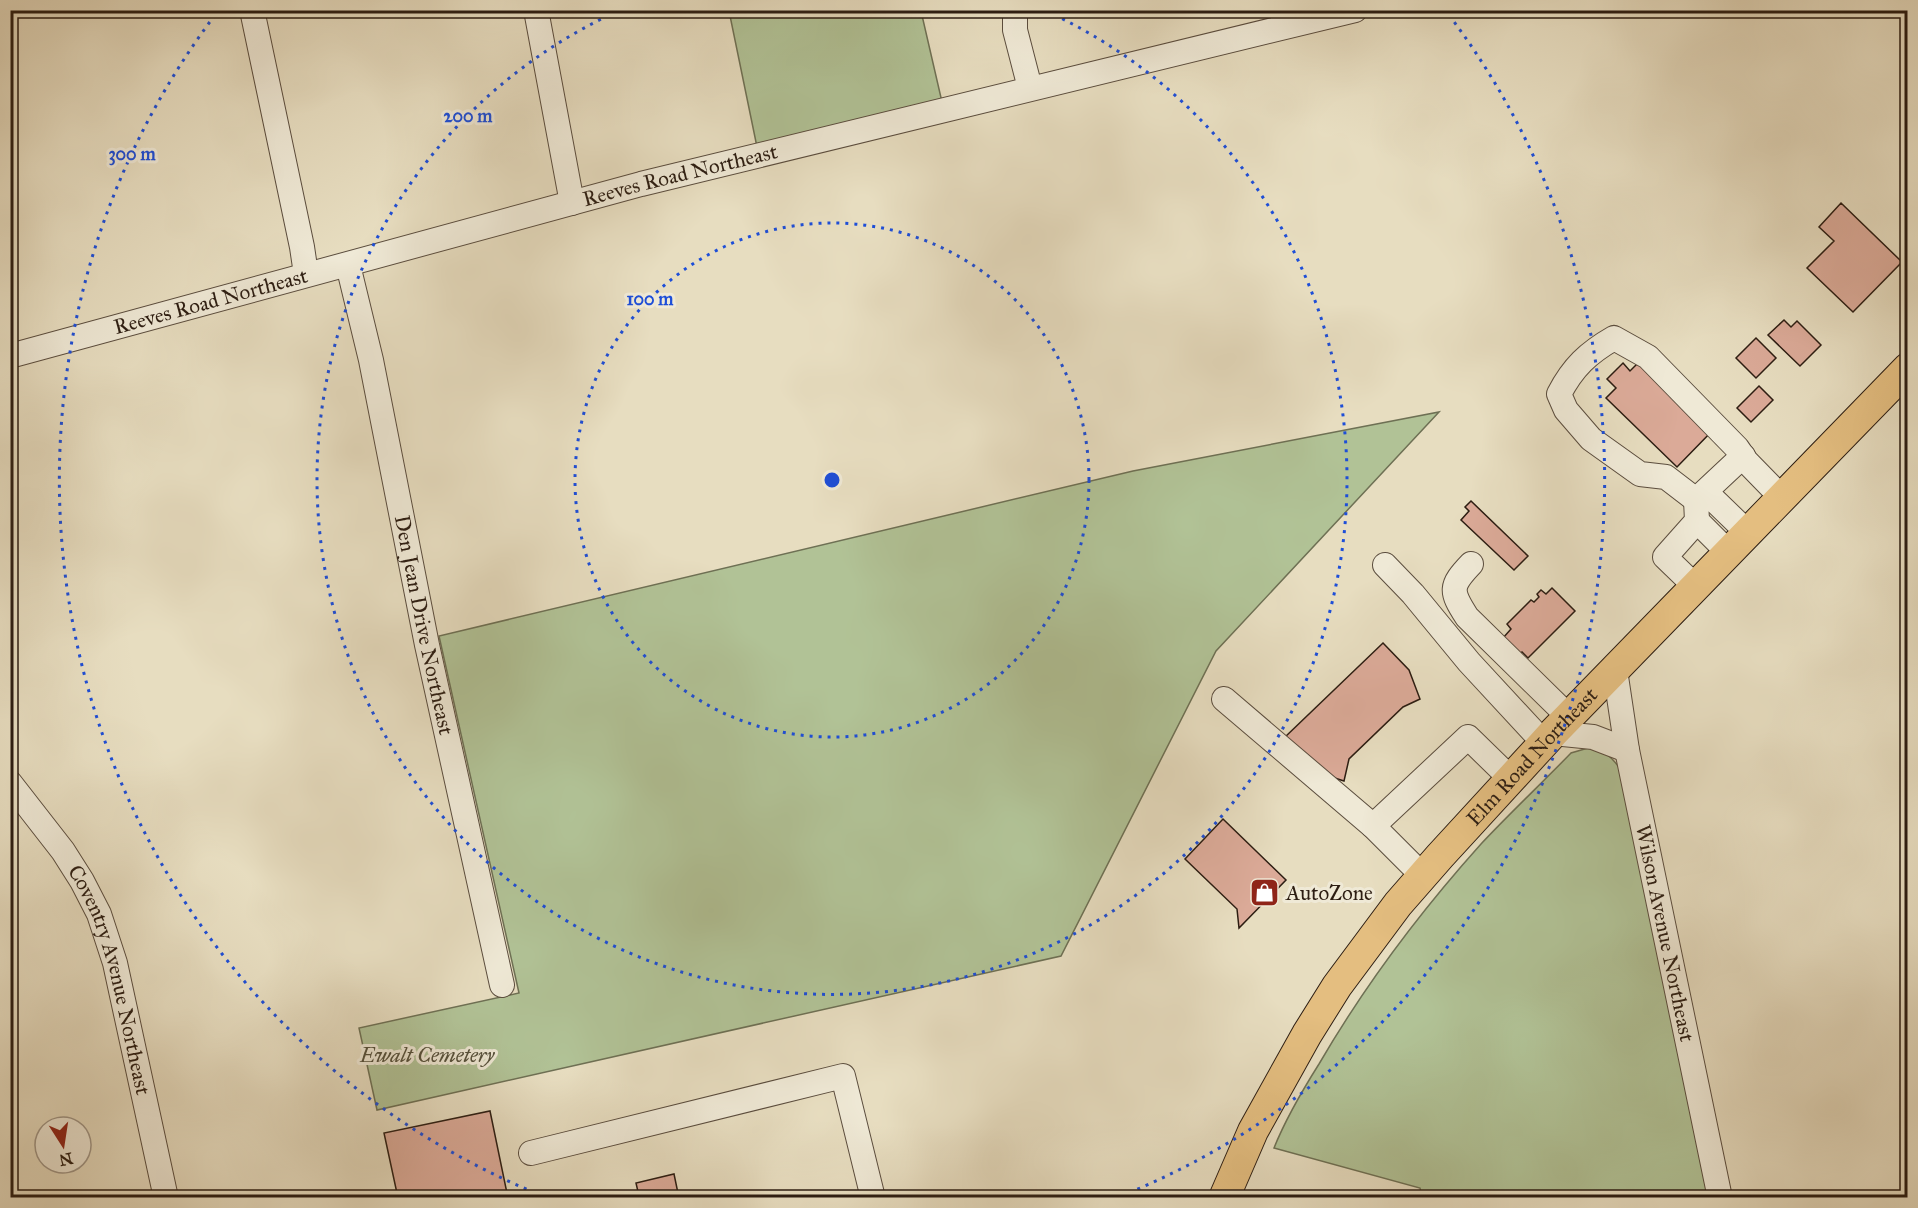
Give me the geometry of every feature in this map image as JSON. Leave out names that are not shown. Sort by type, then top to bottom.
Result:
[{"type":"main road","name":"Elm Road Northeast","points":[[1224,1197],[1253,1131],[1306,1034],[1369,941],[1423,876],[1556,731],[1908,368]]},
{"type":"street","points":[[252,10],[306,274]]},
{"type":"street","points":[[536,10],[572,203]]},
{"type":"street","points":[[1015,10],[1016,30],[1030,88]]},
{"type":"street","name":"Reeves Road Northeast","points":[[10,356],[306,274],[348,265],[752,156],[1354,10]]},
{"type":"street","name":"Den Jean Drive Northeast","points":[[348,265],[370,360],[427,645],[502,985]]},
{"type":"street","points":[[1739,543],[1696,511],[1666,477],[1640,474],[1591,439],[1566,410],[1559,394],[1568,378],[1593,350],[1614,338],[1648,357],[1737,448],[1782,498]]},
{"type":"street","points":[[1696,587],[1665,557],[1696,511],[1743,456]]},
{"type":"street","points":[[1471,564],[1456,580],[1454,593],[1459,604],[1556,731]]},
{"type":"street","points":[[1385,566],[1413,594],[1469,662],[1556,731],[1593,737],[1627,750]]},
{"type":"street","name":"Wilson Avenue Northeast","points":[[1615,670],[1627,750],[1720,1197]]},
{"type":"street","points":[[1224,699],[1373,826],[1423,876]]},
{"type":"street","points":[[1373,826],[1468,737],[1511,779]]},
{"type":"street","name":"Coventry Avenue Northeast","points":[[10,783],[63,851],[82,881],[102,922],[115,963],[166,1197]]},
{"type":"street","points":[[531,1153],[843,1076],[873,1197]]},
{"type":"green space","points":[[729,11],[921,11],[942,102],[757,147]]},
{"type":"green space","name":"Ewalt Cemetery","points":[[1439,412],[1216,651],[1061,956],[377,1110],[359,1028],[519,993],[439,636],[1133,471]]},
{"type":"green space","points":[[1588,748],[1608,756],[1622,772],[1711,1197],[1422,1197],[1420,1188],[1274,1148],[1295,1105],[1355,1006],[1415,923],[1458,870],[1503,821],[1571,753]]},
{"type":"building","points":[[1841,203],[1902,262],[1853,312],[1807,268],[1834,241],[1819,227]]},
{"type":"building","points":[[1784,320],[1791,327],[1797,321],[1821,345],[1800,366],[1768,335]]},
{"type":"building","points":[[1756,338],[1776,358],[1756,378],[1736,358]]},
{"type":"building","points":[[1623,363],[1630,371],[1638,363],[1713,430],[1677,467],[1606,398],[1616,388],[1607,379]]},
{"type":"building","points":[[1759,386],[1773,400],[1751,422],[1737,408]]},
{"type":"building","points":[[1471,501],[1528,556],[1514,570],[1461,520],[1469,511],[1465,507]]},
{"type":"building","points":[[1552,588],[1575,611],[1528,658],[1522,652],[1519,654],[1503,638],[1511,629],[1507,624],[1531,600],[1534,602],[1539,597],[1537,594],[1541,590],[1546,594]]},
{"type":"building","points":[[1383,643],[1409,670],[1420,699],[1403,707],[1349,759],[1344,781],[1316,772],[1284,738]]},
{"type":"building","points":[[1223,819],[1286,880],[1239,928],[1237,909],[1185,859]]},
{"type":"building","points":[[490,1111],[508,1198],[398,1198],[384,1133]]},
{"type":"building","points":[[674,1174],[679,1198],[633,1198],[639,1196],[636,1183]]},
{"type":"building","points":[[745,1193],[746,1198],[723,1198]]},
{"type":"place","name":"AutoZone","points":[[1265,893]]}]
